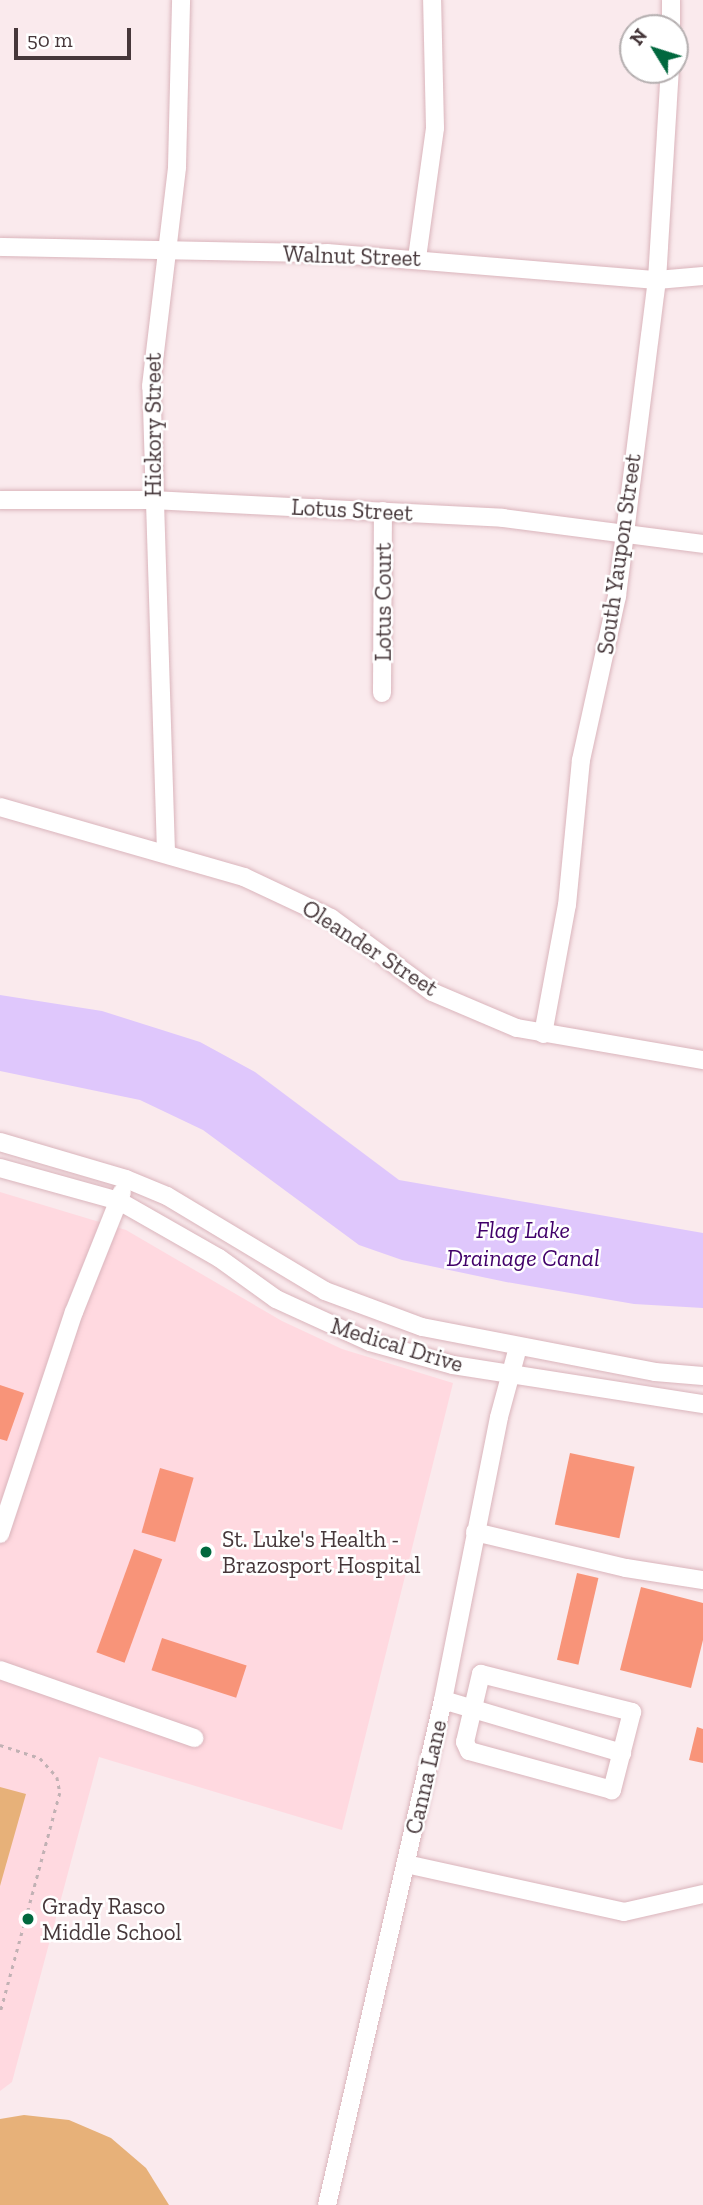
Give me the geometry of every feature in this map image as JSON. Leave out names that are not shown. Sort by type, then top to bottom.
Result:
[{"type":"street","name":"Hickory Street","points":[[166,852],[152,500],[151,386],[181,104],[181,0]]},
{"type":"street","points":[[417,258],[435,128],[432,0]]},
{"type":"street","name":"South Yaupon Street","points":[[543,1034],[568,905],[581,760],[617,596],[657,280],[669,84]]},
{"type":"street","name":"Walnut Street","points":[[0,247],[417,258],[657,280],[703,276]]},
{"type":"street","name":"Lotus Street","points":[[0,500],[152,500],[503,518],[703,544]]},
{"type":"street","name":"Lotus Court","points":[[382,693],[383,511]]},
{"type":"street","name":"Oleander Street","points":[[0,807],[166,852],[295,899],[339,923],[432,992],[543,1034],[703,1060]]},
{"type":"street","name":"Medical Drive","points":[[0,1142],[127,1179],[204,1216],[335,1295],[422,1327],[519,1347],[703,1376]]},
{"type":"street","name":"Medical Drive","points":[[0,1168],[119,1201],[208,1251],[276,1299],[326,1324],[416,1355],[510,1375],[703,1404]]},
{"type":"street","points":[[0,1534],[74,1312],[127,1179]]},
{"type":"street","name":"Canna Lane","points":[[327,2205],[435,1736],[475,1532],[510,1375],[519,1347]]},
{"type":"street","points":[[475,1532],[626,1568],[703,1580]]},
{"type":"street","points":[[0,1670],[194,1738]]},
{"type":"street","points":[[481,1674],[632,1712],[612,1790],[469,1751],[465,1742],[473,1707],[481,1674]]},
{"type":"street","points":[[443,1700],[473,1707],[477,1713],[622,1753]]},
{"type":"street","points":[[435,1736],[465,1742]]},
{"type":"street","points":[[406,1864],[624,1912],[703,1894]]},
{"type":"path","points":[[0,1745],[40,1758],[57,1777],[60,1793],[59,1810],[0,2014]]},
{"type":"shaded area","name":"St. Luke's Health - Brazosport Hospital","points":[[0,1192],[126,1230],[282,1321],[342,1349],[453,1383],[342,1830],[99,1757],[12,2082],[0,2091]]},
{"type":"shaded area","points":[[0,1787],[26,1794],[0,1886]]},
{"type":"shaded area","points":[[24,2115],[69,2120],[111,2138],[146,2168],[169,2205],[0,2205],[0,2119]]},
{"type":"water","name":"Flag Lake Drainage Canal","points":[[0,995],[102,1011],[200,1042],[255,1072],[399,1180],[703,1233],[703,1308],[634,1304],[506,1282],[402,1260],[359,1245],[203,1130],[140,1100],[0,1071]]},
{"type":"building","points":[[0,1385],[24,1393],[7,1441],[0,1439]]},
{"type":"building","points":[[570,1453],[635,1467],[619,1538],[555,1524]]},
{"type":"building","points":[[160,1468],[194,1478],[175,1542],[142,1532]]},
{"type":"building","points":[[134,1549],[162,1559],[125,1663],[96,1652]]},
{"type":"building","points":[[577,1573],[598,1578],[578,1665],[557,1660]]},
{"type":"building","points":[[641,1587],[703,1603],[703,1640],[691,1688],[620,1670]]},
{"type":"building","points":[[162,1638],[247,1666],[236,1698],[151,1670]]},
{"type":"building","points":[[697,1727],[703,1729],[703,1763],[689,1760]]},
{"type":"place","name":"St. Luke's Health - Brazosport Hospital","points":[[206,1552]]},
{"type":"place","name":"Grady Rasco Middle School","points":[[28,1919]]}]
